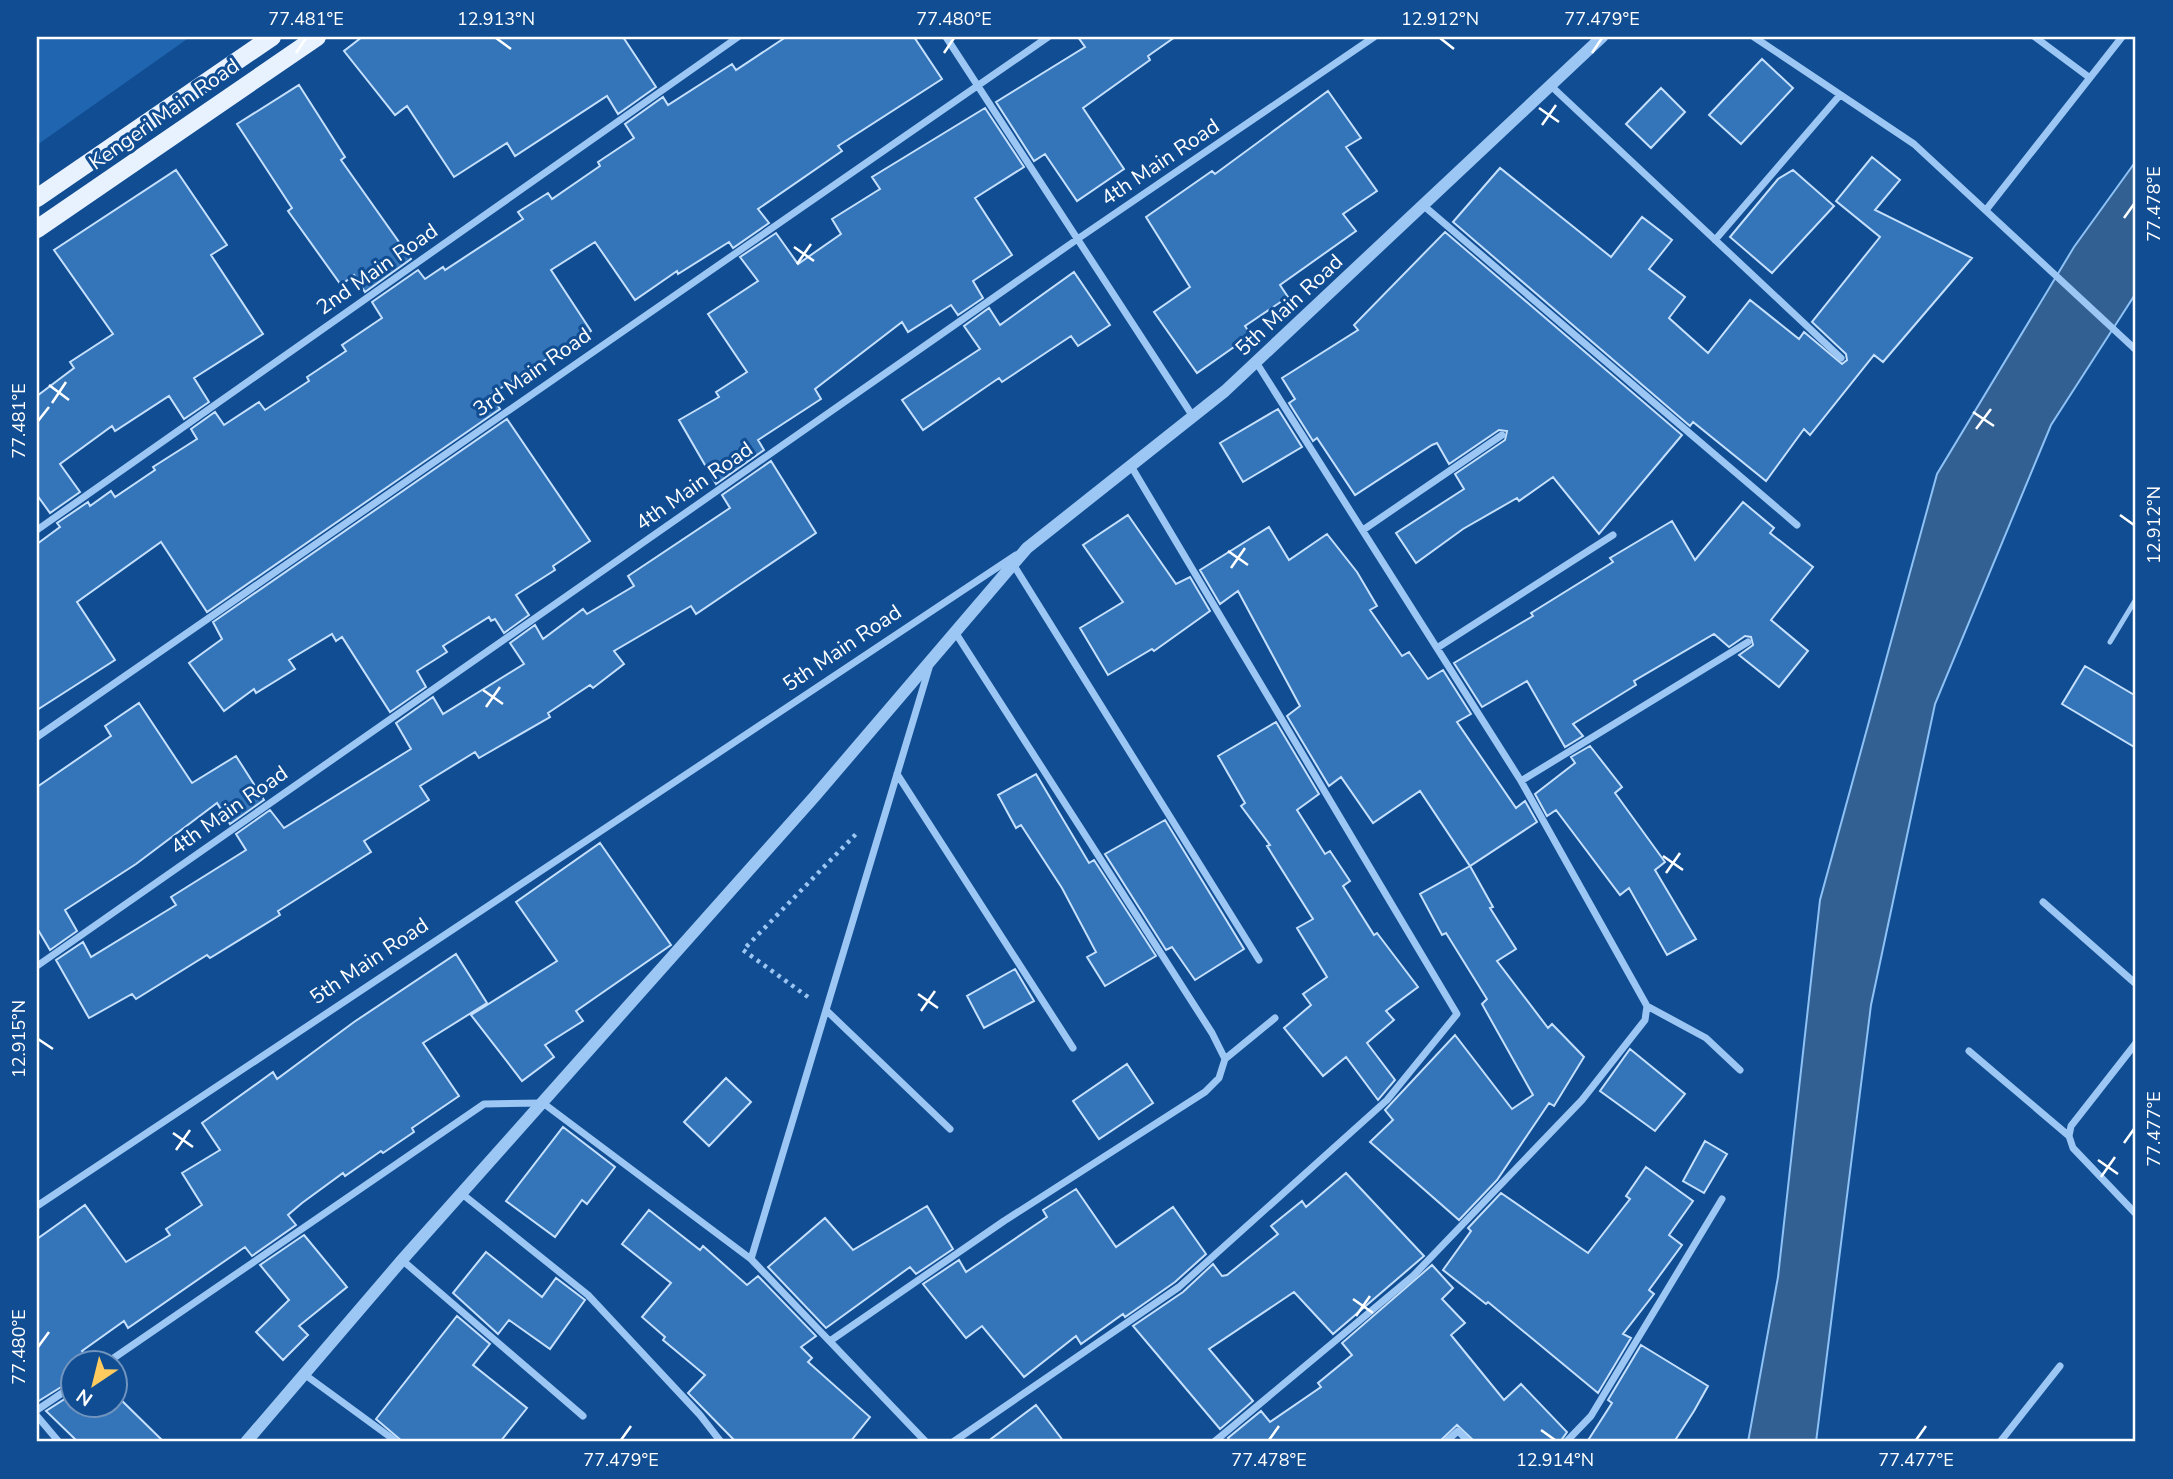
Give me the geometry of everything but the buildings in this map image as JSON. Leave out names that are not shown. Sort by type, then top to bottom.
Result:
[{"type":"main road","name":"Kengeri Main Road","points":[[37,198],[272,37]]},
{"type":"main road","name":"Kengeri Main Road","points":[[37,229],[317,37]]},
{"type":"street","name":"2nd Main Road","points":[[37,530],[738,37]]},
{"type":"street","points":[[946,37],[1192,415]]},
{"type":"street","name":"3rd Main Road","points":[[37,737],[1048,37]]},
{"type":"street","name":"4th Main Road","points":[[37,966],[1079,238],[1374,37]]},
{"type":"street","name":"5th Main Road","points":[[37,1206],[1027,548],[1225,391],[1601,37]]},
{"type":"street","points":[[1754,37],[1914,144],[2029,254],[2136,350]]},
{"type":"street","points":[[2035,37],[2090,78]]},
{"type":"street","points":[[1986,210],[2122,37]]},
{"type":"street","points":[[1550,85],[1841,358]]},
{"type":"street","points":[[1715,240],[1840,94]]},
{"type":"street","points":[[1424,206],[1797,525]]},
{"type":"street","points":[[1256,362],[1521,781],[1647,1006],[1706,1038],[1740,1070]]},
{"type":"street","points":[[1363,530],[1502,435]]},
{"type":"street","points":[[953,1442],[1179,1287],[1387,1100],[1457,1014],[1131,466]]},
{"type":"street","points":[[1437,648],[1613,536]]},
{"type":"street","points":[[246,1442],[1027,548]]},
{"type":"street","points":[[1013,564],[1259,960]]},
{"type":"street","points":[[955,632],[1212,1033],[1225,1059]]},
{"type":"street","points":[[1521,781],[1748,642]]},
{"type":"street","points":[[751,1259],[931,661]]},
{"type":"street","points":[[897,774],[1073,1048]]},
{"type":"street","points":[[2043,902],[2136,984]]},
{"type":"street","points":[[1214,1442],[1413,1276],[1582,1100],[1645,1020],[1647,1006]]},
{"type":"street","points":[[826,1010],[950,1129]]},
{"type":"street","points":[[830,1341],[1004,1221],[1205,1092],[1219,1078],[1225,1059],[1275,1018]]},
{"type":"street","points":[[2136,1043],[2071,1126],[2069,1136],[2073,1148],[2136,1214]]},
{"type":"street","points":[[1969,1051],[2069,1136]]},
{"type":"street","points":[[124,1350],[484,1104],[542,1103],[751,1259],[926,1442]]},
{"type":"street","points":[[461,1193],[588,1295],[701,1415],[721,1442]]},
{"type":"street","points":[[1566,1442],[1591,1416],[1722,1199]]},
{"type":"street","points":[[402,1261],[583,1416]]},
{"type":"street","points":[[2000,1442],[2060,1366]]},
{"type":"street","points":[[304,1373],[397,1442]]},
{"type":"street","points":[[59,1442],[37,1413],[60,1396]]},
{"type":"street","points":[[1445,1442],[1458,1431],[1469,1442]]},
{"type":"lane","points":[[2110,642],[2136,599]]},
{"type":"path","points":[[826,1010],[743,950],[860,830]]},
{"type":"shaded area","points":[[37,37],[190,37],[37,145]]},
{"type":"shaded area","points":[[2136,161],[2136,293],[2051,425],[1935,704],[1871,1005],[1816,1442],[1748,1442],[1778,1277],[1820,900],[1937,474],[2074,247]]}]
